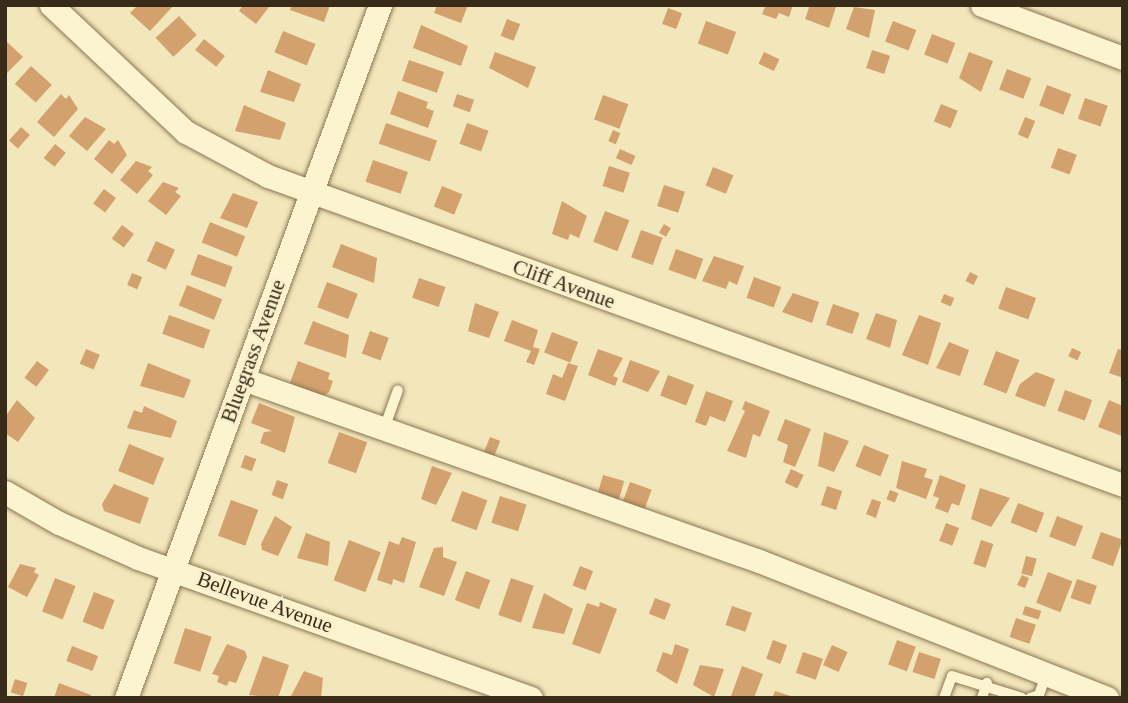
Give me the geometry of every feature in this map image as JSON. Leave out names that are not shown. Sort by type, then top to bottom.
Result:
[{"type":"street","name":"Cliff Avenue","points":[[51,5],[186,132],[268,176],[1123,485]]},
{"type":"street","name":"Bluegrass Avenue","points":[[127,698],[380,5]]},
{"type":"street","points":[[982,5],[1123,58]]},
{"type":"street","points":[[243,379],[759,561],[1107,698]]},
{"type":"street","name":"Bellevue Avenue","points":[[5,492],[59,523],[173,570],[531,698]]},
{"type":"lane","points":[[384,429],[398,390]]},
{"type":"lane","points":[[1030,698],[1039,695],[1046,675]]},
{"type":"lane","points":[[944,698],[952,676],[987,683],[1022,698]]},
{"type":"lane","points":[[982,698],[987,683]]},
{"type":"building","points":[[138,5],[174,5],[150,31],[130,13]]},
{"type":"building","points":[[243,5],[269,7],[256,24],[239,11]]},
{"type":"building","points":[[292,5],[330,5],[324,22],[290,10]]},
{"type":"building","points":[[437,5],[468,5],[461,23],[434,13]]},
{"type":"building","points":[[766,5],[793,5],[789,17],[779,13],[776,19],[762,14]]},
{"type":"building","points":[[810,5],[836,7],[829,28],[805,19]]},
{"type":"building","points":[[854,7],[875,10],[869,38],[846,29]]},
{"type":"building","points":[[668,8],[682,13],[676,29],[662,24]]},
{"type":"building","points":[[179,16],[197,35],[173,57],[156,38]]},
{"type":"building","points":[[507,19],[520,24],[514,41],[501,36]]},
{"type":"building","points":[[706,21],[736,32],[728,54],[698,44]]},
{"type":"building","points":[[893,21],[916,30],[908,50],[885,42]]},
{"type":"building","points":[[421,25],[468,46],[461,66],[413,48]]},
{"type":"building","points":[[283,31],[315,44],[307,65],[274,52]]},
{"type":"building","points":[[932,34],[955,43],[947,63],[924,55]]},
{"type":"building","points":[[204,39],[225,56],[216,67],[195,50]]},
{"type":"building","points":[[5,40],[23,57],[5,75]]},
{"type":"building","points":[[872,50],[890,56],[884,74],[866,68]]},
{"type":"building","points":[[495,52],[536,67],[528,88],[489,68]]},
{"type":"building","points":[[764,52],[779,59],[774,71],[759,64]]},
{"type":"building","points":[[969,52],[993,61],[981,92],[959,78]]},
{"type":"building","points":[[409,60],[444,72],[437,93],[402,81]]},
{"type":"building","points":[[31,66],[52,85],[36,103],[15,84]]},
{"type":"building","points":[[1007,69],[1031,78],[1023,99],[999,90]]},
{"type":"building","points":[[268,70],[301,84],[294,102],[260,92]]},
{"type":"building","points":[[1047,85],[1071,94],[1063,115],[1039,106]]},
{"type":"building","points":[[398,91],[428,102],[426,108],[434,111],[428,128],[390,114]]},
{"type":"building","points":[[61,94],[66,99],[69,95],[78,109],[54,137],[37,122]]},
{"type":"building","points":[[457,94],[474,100],[470,112],[453,106]]},
{"type":"building","points":[[603,95],[628,104],[619,129],[594,119]]},
{"type":"building","points":[[1085,98],[1108,106],[1101,127],[1078,119]]},
{"type":"building","points":[[941,104],[958,111],[951,128],[934,122]]},
{"type":"building","points":[[244,105],[286,123],[280,140],[235,131]]},
{"type":"building","points":[[85,117],[106,129],[87,151],[69,136]]},
{"type":"building","points":[[1025,117],[1035,121],[1028,139],[1018,135]]},
{"type":"building","points":[[386,123],[437,141],[430,161],[379,144]]},
{"type":"building","points":[[467,123],[489,131],[481,152],[459,144]]},
{"type":"building","points":[[21,127],[30,135],[18,148],[9,140]]},
{"type":"building","points":[[613,130],[620,133],[616,144],[608,141]]},
{"type":"building","points":[[109,140],[114,144],[118,140],[127,155],[112,174],[94,159]]},
{"type":"building","points":[[55,144],[66,153],[55,167],[44,158]]},
{"type":"building","points":[[1058,148],[1077,155],[1070,175],[1051,168]]},
{"type":"building","points":[[620,149],[636,156],[631,165],[616,158]]},
{"type":"building","points":[[373,160],[408,172],[400,194],[366,182]]},
{"type":"building","points":[[136,161],[152,167],[148,171],[153,175],[137,194],[120,180]]},
{"type":"building","points":[[609,166],[630,173],[623,193],[603,186]]},
{"type":"building","points":[[713,167],[733,175],[726,194],[706,186]]},
{"type":"building","points":[[163,182],[179,188],[175,192],[181,196],[166,215],[148,201]]},
{"type":"building","points":[[664,185],[685,192],[678,213],[657,206]]},
{"type":"building","points":[[442,186],[462,194],[454,215],[434,206]]},
{"type":"building","points":[[104,189],[116,198],[105,212],[93,203]]},
{"type":"building","points":[[233,193],[258,202],[247,228],[220,218]]},
{"type":"building","points":[[562,201],[587,216],[579,238],[570,234],[568,240],[552,234]]},
{"type":"building","points":[[605,211],[629,220],[617,251],[593,242]]},
{"type":"building","points":[[210,222],[245,236],[237,257],[202,242]]},
{"type":"building","points":[[664,224],[671,228],[666,237],[659,233]]},
{"type":"building","points":[[122,225],[134,234],[124,248],[112,239]]},
{"type":"building","points":[[641,230],[663,238],[653,265],[631,257]]},
{"type":"building","points":[[156,241],[175,250],[166,270],[147,261]]},
{"type":"building","points":[[341,244],[377,258],[374,283],[332,267]]},
{"type":"building","points":[[676,249],[703,259],[696,280],[668,270]]},
{"type":"building","points":[[198,254],[233,267],[225,287],[190,275]]},
{"type":"building","points":[[714,256],[744,266],[737,285],[729,281],[726,289],[702,281]]},
{"type":"building","points":[[970,272],[978,276],[973,285],[965,281]]},
{"type":"building","points":[[132,273],[142,277],[137,289],[127,285]]},
{"type":"building","points":[[754,277],[781,287],[774,308],[746,298]]},
{"type":"building","points":[[419,278],[445,287],[439,307],[412,298]]},
{"type":"building","points":[[327,282],[358,294],[348,319],[317,307]]},
{"type":"building","points":[[187,285],[222,299],[214,320],[179,305]]},
{"type":"building","points":[[1006,287],[1036,298],[1028,320],[998,309]]},
{"type":"building","points":[[793,293],[819,302],[812,323],[782,312]]},
{"type":"building","points":[[944,294],[954,298],[951,306],[941,302]]},
{"type":"building","points":[[475,303],[499,312],[489,338],[468,331]]},
{"type":"building","points":[[833,304],[859,313],[852,334],[826,325]]},
{"type":"building","points":[[876,313],[897,320],[890,348],[866,339]]},
{"type":"building","points":[[169,315],[210,330],[204,349],[162,334]]},
{"type":"building","points":[[919,315],[941,323],[928,365],[902,355]]},
{"type":"building","points":[[512,320],[538,330],[533,347],[540,349],[534,365],[526,362],[531,351],[504,341]]},
{"type":"building","points":[[313,321],[349,335],[346,358],[304,344]]},
{"type":"building","points":[[370,331],[389,338],[381,360],[362,354]]},
{"type":"building","points":[[552,332],[578,342],[570,363],[544,353]]},
{"type":"building","points":[[949,342],[969,350],[960,376],[936,368]]},
{"type":"building","points":[[1072,348],[1081,352],[1077,360],[1068,356]]},
{"type":"building","points":[[86,349],[100,355],[94,370],[80,364]]},
{"type":"building","points":[[598,349],[623,358],[613,376],[618,378],[615,386],[588,375]]},
{"type":"building","points":[[1118,349],[1123,350],[1123,378],[1109,373]]},
{"type":"building","points":[[996,351],[1019,360],[1006,394],[983,385]]},
{"type":"building","points":[[630,360],[660,371],[648,392],[622,382]]},
{"type":"building","points":[[37,361],[49,370],[36,387],[24,378]]},
{"type":"building","points":[[298,361],[330,373],[328,379],[333,381],[329,392],[324,396],[290,383]]},
{"type":"building","points":[[148,363],[191,380],[184,398],[140,386]]},
{"type":"building","points":[[568,363],[578,366],[565,401],[546,394],[553,374],[562,378]]},
{"type":"building","points":[[1036,372],[1055,379],[1045,407],[1015,396],[1020,384]]},
{"type":"building","points":[[668,375],[694,385],[686,406],[660,396]]},
{"type":"building","points":[[1065,390],[1092,400],[1085,421],[1057,411]]},
{"type":"building","points":[[706,391],[733,401],[725,422],[710,416],[706,426],[695,422]]},
{"type":"building","points":[[17,400],[35,418],[18,442],[5,433],[5,417]]},
{"type":"building","points":[[1109,400],[1123,406],[1122,436],[1098,427]]},
{"type":"building","points":[[745,401],[770,411],[760,437],[753,434],[746,458],[727,451],[745,411],[742,409]]},
{"type":"building","points":[[259,403],[295,417],[285,453],[260,443],[264,432],[272,431],[251,423]]},
{"type":"building","points":[[144,406],[177,421],[171,438],[127,428],[134,410],[142,413]]},
{"type":"building","points":[[785,419],[811,429],[795,467],[783,462],[788,445],[777,440]]},
{"type":"building","points":[[339,432],[367,442],[356,473],[328,463]]},
{"type":"building","points":[[824,432],[849,441],[834,472],[818,466]]},
{"type":"building","points":[[490,437],[500,441],[494,457],[484,453]]},
{"type":"building","points":[[129,444],[164,458],[153,485],[118,471]]},
{"type":"building","points":[[864,445],[889,455],[880,476],[855,466]]},
{"type":"building","points":[[245,455],[256,459],[252,471],[241,467]]},
{"type":"building","points":[[902,461],[927,469],[924,477],[933,480],[926,499],[896,488]]},
{"type":"building","points":[[432,466],[452,473],[436,505],[421,499]]},
{"type":"building","points":[[791,469],[804,475],[797,489],[785,483]]},
{"type":"building","points":[[603,475],[624,481],[618,501],[597,495]]},
{"type":"building","points":[[940,475],[966,485],[959,506],[952,503],[948,513],[935,508],[939,498],[933,496]]},
{"type":"building","points":[[277,480],[288,484],[283,499],[272,495]]},
{"type":"building","points":[[630,482],[652,490],[644,511],[622,503]]},
{"type":"building","points":[[114,484],[149,498],[140,524],[104,511],[102,504]]},
{"type":"building","points":[[827,486],[842,491],[836,510],[821,505]]},
{"type":"building","points":[[980,488],[1010,498],[991,527],[971,519]]},
{"type":"building","points":[[890,490],[898,493],[895,503],[886,499]]},
{"type":"building","points":[[462,491],[487,500],[476,530],[451,521]]},
{"type":"building","points":[[500,496],[527,505],[518,531],[491,523]]},
{"type":"building","points":[[872,499],[881,502],[876,518],[866,514]]},
{"type":"building","points":[[231,500],[258,510],[245,546],[218,536]]},
{"type":"building","points":[[1018,503],[1044,513],[1037,533],[1010,523]]},
{"type":"building","points":[[275,516],[292,527],[278,556],[262,550],[261,544]]},
{"type":"building","points":[[1057,516],[1083,526],[1075,547],[1049,537]]},
{"type":"building","points":[[946,523],[959,528],[952,546],[939,541]]},
{"type":"building","points":[[1101,532],[1123,540],[1113,566],[1091,558]]},
{"type":"building","points":[[306,533],[330,542],[328,566],[297,558]]},
{"type":"building","points":[[402,537],[416,542],[404,583],[393,579],[392,585],[377,580],[389,541],[399,545]]},
{"type":"building","points":[[349,540],[381,552],[365,592],[334,580]]},
{"type":"building","points":[[981,540],[993,544],[986,568],[973,564]]},
{"type":"building","points":[[443,547],[443,557],[457,562],[444,596],[419,587],[434,548]]},
{"type":"building","points":[[1026,556],[1037,559],[1032,576],[1021,573]]},
{"type":"building","points":[[20,564],[36,568],[34,572],[39,575],[27,597],[8,587]]},
{"type":"building","points":[[580,566],[593,571],[586,591],[572,586]]},
{"type":"building","points":[[466,571],[490,580],[479,609],[455,600]]},
{"type":"building","points":[[1048,572],[1072,581],[1060,612],[1036,603]]},
{"type":"building","points":[[1022,575],[1029,578],[1025,588],[1017,585]]},
{"type":"building","points":[[55,578],[76,586],[63,619],[42,612]]},
{"type":"building","points":[[511,578],[534,586],[521,623],[498,615]]},
{"type":"building","points":[[1077,579],[1097,586],[1090,605],[1070,598]]},
{"type":"building","points":[[94,592],[115,600],[103,630],[83,622]]},
{"type":"building","points":[[544,593],[573,609],[564,634],[532,628]]},
{"type":"building","points":[[655,598],[671,604],[665,620],[649,614]]},
{"type":"building","points":[[600,602],[617,609],[600,654],[572,644],[587,603],[599,607]]},
{"type":"building","points":[[732,606],[752,613],[745,632],[725,625]]},
{"type":"building","points":[[1025,606],[1041,611],[1039,620],[1022,615]]},
{"type":"building","points":[[1016,618],[1036,625],[1029,644],[1009,637]]},
{"type":"building","points":[[185,628],[212,637],[200,672],[174,663]]},
{"type":"building","points":[[773,640],[787,645],[780,664],[766,659]]},
{"type":"building","points":[[897,640],[916,647],[907,671],[888,664]]},
{"type":"building","points":[[227,644],[245,651],[247,657],[236,683],[229,681],[227,686],[217,682],[219,676],[212,674]]},
{"type":"building","points":[[675,644],[689,649],[677,684],[656,671],[663,652],[672,655]]},
{"type":"building","points":[[832,645],[848,652],[839,672],[823,665]]},
{"type":"building","points":[[72,646],[98,656],[92,671],[66,661]]},
{"type":"building","points":[[803,652],[823,659],[816,680],[796,673]]},
{"type":"building","points":[[919,652],[941,659],[934,679],[913,672]]},
{"type":"building","points":[[263,656],[289,665],[278,698],[249,695]]},
{"type":"building","points":[[700,665],[724,669],[714,697],[693,685]]},
{"type":"building","points":[[742,666],[763,674],[754,698],[731,696]]},
{"type":"building","points":[[304,671],[323,678],[321,698],[290,698]]},
{"type":"building","points":[[15,679],[27,683],[23,696],[11,692]]},
{"type":"building","points":[[59,683],[91,695],[90,698],[54,698]]},
{"type":"building","points":[[775,691],[794,697],[794,698],[772,698]]}]
